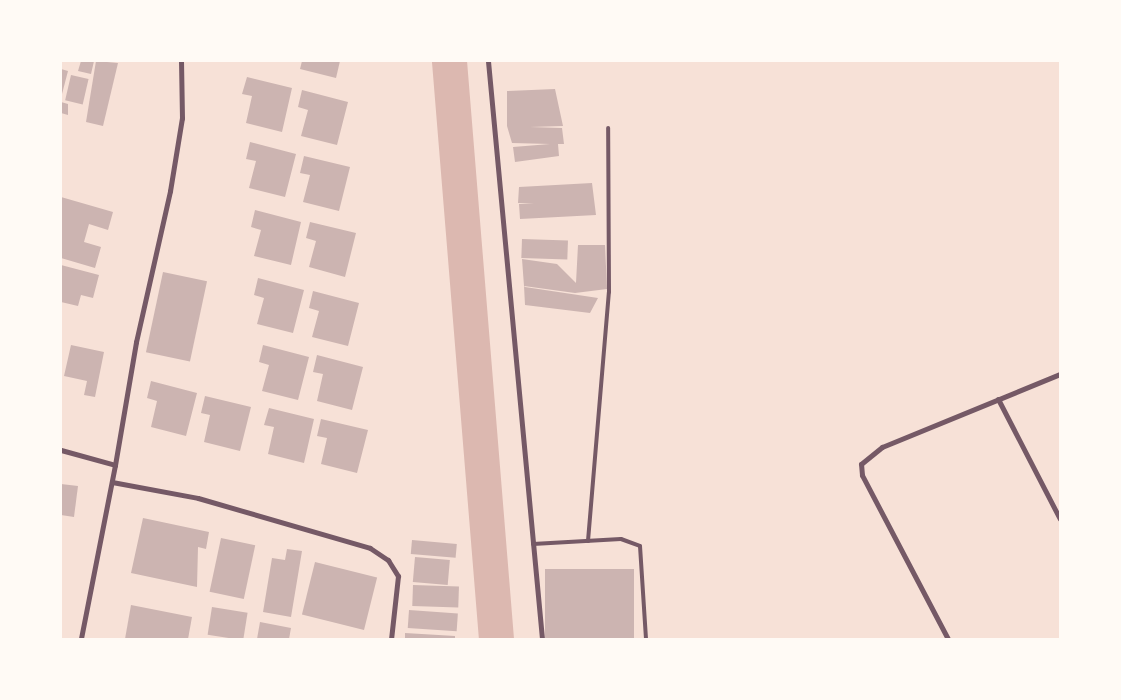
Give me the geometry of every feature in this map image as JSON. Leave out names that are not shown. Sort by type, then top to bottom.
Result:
[{"type":"street","points":[[81,639],[112,482],[136,342],[170,192],[182,118],[181,61]]},
{"type":"street","points":[[488,61],[542,639]]},
{"type":"street","points":[[948,639],[860,468],[870,454],[1060,374]]},
{"type":"street","points":[[998,399],[1060,519]]},
{"type":"street","points":[[61,450],[115,465]]},
{"type":"street","points":[[112,482],[198,498],[370,548],[388,560],[398,576],[398,595],[391,639]]},
{"type":"lane","points":[[588,541],[609,292],[608,128]]},
{"type":"lane","points":[[533,544],[621,539],[640,546],[646,639]]},
{"type":"building","points":[[81,61],[94,61],[91,74],[78,71]]},
{"type":"building","points":[[96,61],[118,63],[103,126],[86,122]]},
{"type":"building","points":[[302,61],[340,61],[336,78],[300,69]]},
{"type":"building","points":[[61,69],[68,71],[62,94],[61,94]]},
{"type":"building","points":[[71,75],[89,79],[83,104],[65,100]]},
{"type":"building","points":[[247,77],[292,88],[282,132],[246,123],[252,96],[242,94]]},
{"type":"building","points":[[555,89],[563,126],[530,127],[562,128],[564,144],[558,144],[559,156],[515,162],[513,147],[550,144],[512,143],[507,126],[507,91]]},
{"type":"building","points":[[302,90],[348,102],[337,145],[301,136],[308,110],[298,107]]},
{"type":"building","points":[[61,102],[68,104],[68,115],[61,113]]},
{"type":"building","points":[[250,142],[296,154],[285,197],[249,188],[256,161],[246,159]]},
{"type":"building","points":[[304,156],[350,167],[339,211],[303,202],[310,175],[300,173]]},
{"type":"building","points":[[592,183],[596,215],[520,219],[519,204],[534,203],[518,203],[519,187]]},
{"type":"building","points":[[61,197],[113,212],[108,230],[89,224],[84,242],[101,247],[95,268],[61,258]]},
{"type":"building","points":[[255,210],[301,222],[291,265],[254,256],[261,230],[251,227]]},
{"type":"building","points":[[310,222],[356,233],[345,277],[309,267],[316,241],[306,238]]},
{"type":"building","points":[[522,239],[568,241],[567,260],[521,258]]},
{"type":"building","points":[[578,245],[605,245],[607,289],[575,293],[524,286],[522,259],[557,264],[576,283]]},
{"type":"building","points":[[61,265],[99,275],[93,298],[81,295],[78,306],[61,302]]},
{"type":"building","points":[[163,272],[207,281],[190,362],[146,352]]},
{"type":"building","points":[[258,278],[304,290],[293,333],[257,324],[264,298],[254,295]]},
{"type":"building","points":[[524,286],[598,298],[590,313],[525,305]]},
{"type":"building","points":[[313,291],[359,303],[348,346],[312,337],[319,311],[309,308]]},
{"type":"building","points":[[71,345],[104,352],[95,397],[84,395],[87,381],[64,376]]},
{"type":"building","points":[[263,345],[309,357],[298,400],[262,391],[269,365],[259,362]]},
{"type":"building","points":[[317,355],[363,367],[352,410],[317,401],[323,374],[313,372]]},
{"type":"building","points":[[151,381],[197,393],[186,436],[151,427],[157,401],[147,398]]},
{"type":"building","points":[[205,396],[251,407],[240,451],[204,442],[210,415],[201,413]]},
{"type":"building","points":[[269,408],[314,419],[304,463],[268,454],[274,427],[264,425]]},
{"type":"building","points":[[321,419],[368,430],[357,473],[321,464],[327,438],[317,436]]},
{"type":"building","points":[[61,484],[78,486],[74,517],[61,515]]},
{"type":"building","points":[[143,518],[209,532],[206,549],[198,547],[197,587],[131,573]]},
{"type":"building","points":[[221,538],[255,545],[244,599],[210,592]]},
{"type":"building","points":[[412,540],[457,544],[456,558],[411,554]]},
{"type":"building","points":[[287,549],[302,551],[291,617],[263,612],[272,558],[285,560]]},
{"type":"building","points":[[415,557],[450,560],[448,585],[413,582]]},
{"type":"building","points":[[315,562],[377,577],[364,630],[302,614]]},
{"type":"building","points":[[545,569],[634,569],[634,639],[545,639]]},
{"type":"building","points":[[413,585],[459,587],[458,608],[412,606]]},
{"type":"building","points":[[131,605],[192,617],[188,639],[125,639]]},
{"type":"building","points":[[212,607],[248,613],[243,639],[208,635]]},
{"type":"building","points":[[409,610],[458,613],[457,631],[408,628]]},
{"type":"building","points":[[260,622],[291,628],[289,639],[257,639]]},
{"type":"building","points":[[405,633],[455,636],[455,639],[405,639]]},
{"type":"waterway","points":[[449,61],[496,639]]}]
